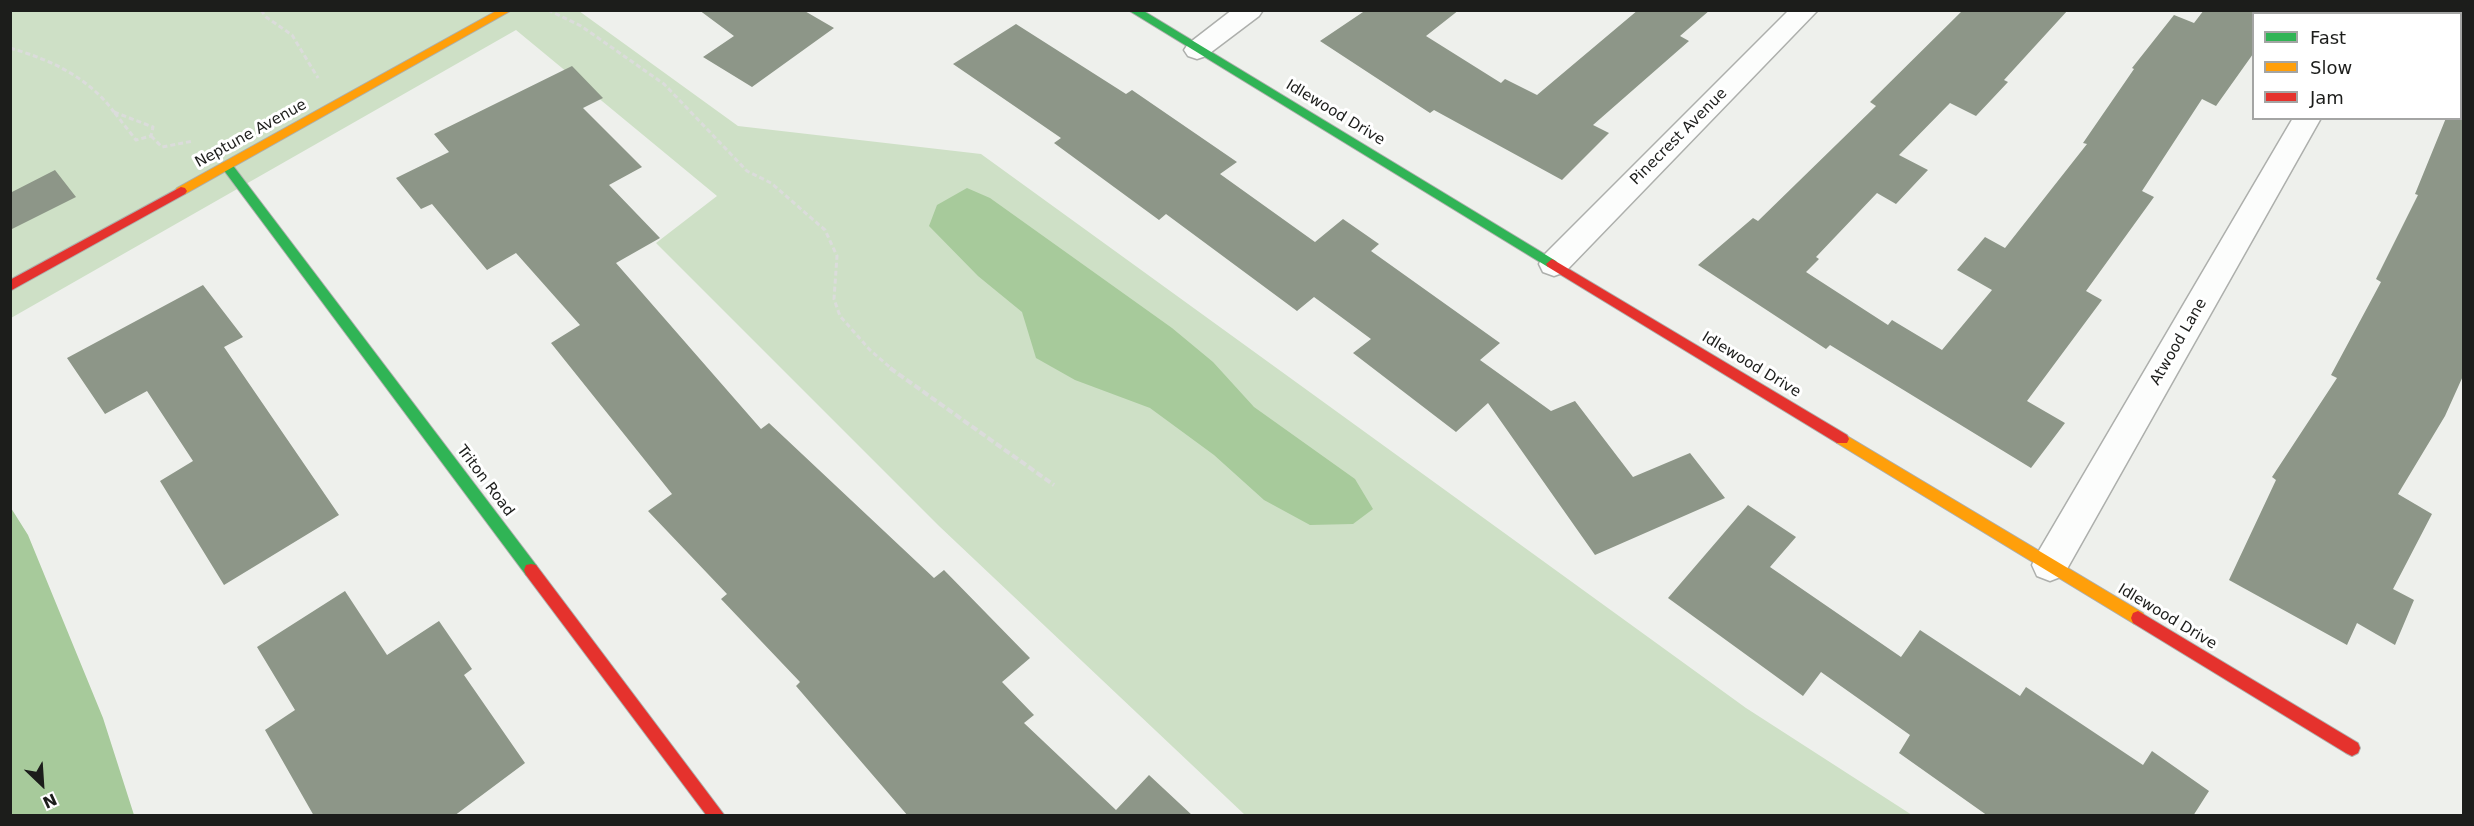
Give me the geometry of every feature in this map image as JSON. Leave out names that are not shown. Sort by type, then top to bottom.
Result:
[{"type":"street","name":"Neptune Avenue","points":[[10,286],[507,10]]},
{"type":"street","name":"Idlewood Drive","points":[[1133,10],[2352,748]]},
{"type":"street","points":[[1197,50],[1250,10]]},
{"type":"street","name":"Pinecrest Avenue","points":[[1554,264],[1805,10]]},
{"type":"street","name":"Atwood Lane","points":[[2050,565],[2306,120]]},
{"type":"street","name":"Triton Road","points":[[227,166],[717,816]]},
{"type":"path","points":[[261,10],[264,17],[288,31],[305,53],[319,80]]},
{"type":"path","points":[[548,10],[581,26],[664,84],[747,171],[771,183],[825,230],[837,256],[834,299],[840,316],[870,350],[898,375],[1054,485]]},
{"type":"path","points":[[10,48],[44,58],[76,75],[114,112],[136,140],[151,136]]},
{"type":"path","points":[[114,112],[153,127],[151,136]]},
{"type":"path","points":[[151,136],[162,147],[191,142],[202,137]]},
{"type":"shaded area","points":[[11,11],[579,11],[738,126],[981,154],[1746,708],[1912,815],[1245,815],[939,526],[656,243],[717,196],[516,30],[11,318]]},
{"type":"shaded area","points":[[967,188],[990,198],[1172,328],[1213,362],[1254,407],[1355,479],[1373,509],[1353,524],[1310,525],[1264,500],[1214,455],[1150,408],[1075,380],[1036,358],[1022,312],[978,276],[929,226],[937,205]]},
{"type":"shaded area","points":[[11,508],[28,535],[103,718],[134,815],[11,815]]},
{"type":"building","points":[[699,10],[803,10],[834,28],[752,87],[703,57],[734,36]]},
{"type":"building","points":[[1366,10],[1459,10],[1426,36],[1501,83],[1505,79],[1537,95],[1638,10],[1710,10],[1680,36],[1689,41],[1593,125],[1609,133],[1562,180],[1434,110],[1430,113],[1320,41]]},
{"type":"building","points":[[1963,10],[2068,10],[2004,80],[2008,82],[1976,116],[1950,103],[1899,155],[1928,170],[1896,204],[1877,193],[1816,257],[1819,259],[1806,272],[1888,325],[1892,320],[1942,350],[1992,290],[1957,270],[1985,237],[2005,248],[2087,144],[2083,143],[2134,69],[2132,68],[2174,15],[2194,23],[2204,10],[2253,10],[2252,55],[2216,106],[2202,99],[2142,191],[2154,197],[2086,291],[2102,300],[2027,401],[2065,423],[2031,468],[1830,345],[1826,349],[1698,265],[1753,218],[1758,221],[1876,106],[1870,102]]},
{"type":"building","points":[[1016,24],[1126,94],[1132,90],[1237,162],[1220,174],[1315,242],[1343,219],[1379,244],[1371,251],[1500,343],[1480,360],[1551,411],[1575,401],[1633,477],[1690,453],[1725,498],[1595,555],[1488,403],[1456,432],[1353,353],[1371,339],[1314,297],[1297,311],[1166,214],[1159,220],[1054,143],[1061,138],[953,64]]},
{"type":"building","points":[[572,66],[603,98],[583,108],[642,167],[609,185],[660,238],[616,263],[761,429],[769,423],[934,578],[944,570],[1030,658],[1002,682],[1034,715],[1024,723],[1116,810],[1149,775],[1193,816],[908,816],[796,686],[800,682],[721,599],[727,594],[648,511],[672,494],[551,343],[580,325],[516,253],[487,270],[432,204],[421,209],[396,178],[449,152],[434,134]]},
{"type":"building","points":[[2463,78],[2463,376],[2445,416],[2398,494],[2432,514],[2393,589],[2414,600],[2395,645],[2357,623],[2347,645],[2229,580],[2276,480],[2272,477],[2337,378],[2331,375],[2381,282],[2376,279],[2418,195],[2415,194],[2445,120],[2462,120]]},
{"type":"building","points":[[55,170],[76,197],[10,230],[10,193]]},
{"type":"building","points":[[203,285],[243,337],[224,347],[339,515],[224,585],[160,481],[193,461],[147,391],[105,414],[67,358]]},
{"type":"building","points":[[1748,505],[1796,537],[1770,567],[1901,657],[1920,630],[2020,696],[2026,687],[2143,765],[2152,751],[2209,791],[2193,816],[1988,816],[1899,753],[1910,735],[1821,672],[1803,696],[1668,598]]},
{"type":"building","points":[[345,591],[387,655],[439,621],[472,669],[464,675],[525,763],[454,816],[314,816],[265,730],[295,710],[257,647]]},
{"type":"traffic: fast","points":[[1133,10],[1552,264]]},
{"type":"traffic: fast","points":[[227,166],[531,570]]},
{"type":"traffic: slow","points":[[181,191],[507,10]]},
{"type":"traffic: slow","points":[[1842,439],[2138,618]]},
{"type":"traffic: jam","points":[[10,286],[181,191]]},
{"type":"traffic: jam","points":[[1552,264],[1842,439]]},
{"type":"traffic: jam","points":[[531,570],[717,816]]},
{"type":"traffic: jam","points":[[2138,618],[2352,748]]}]
